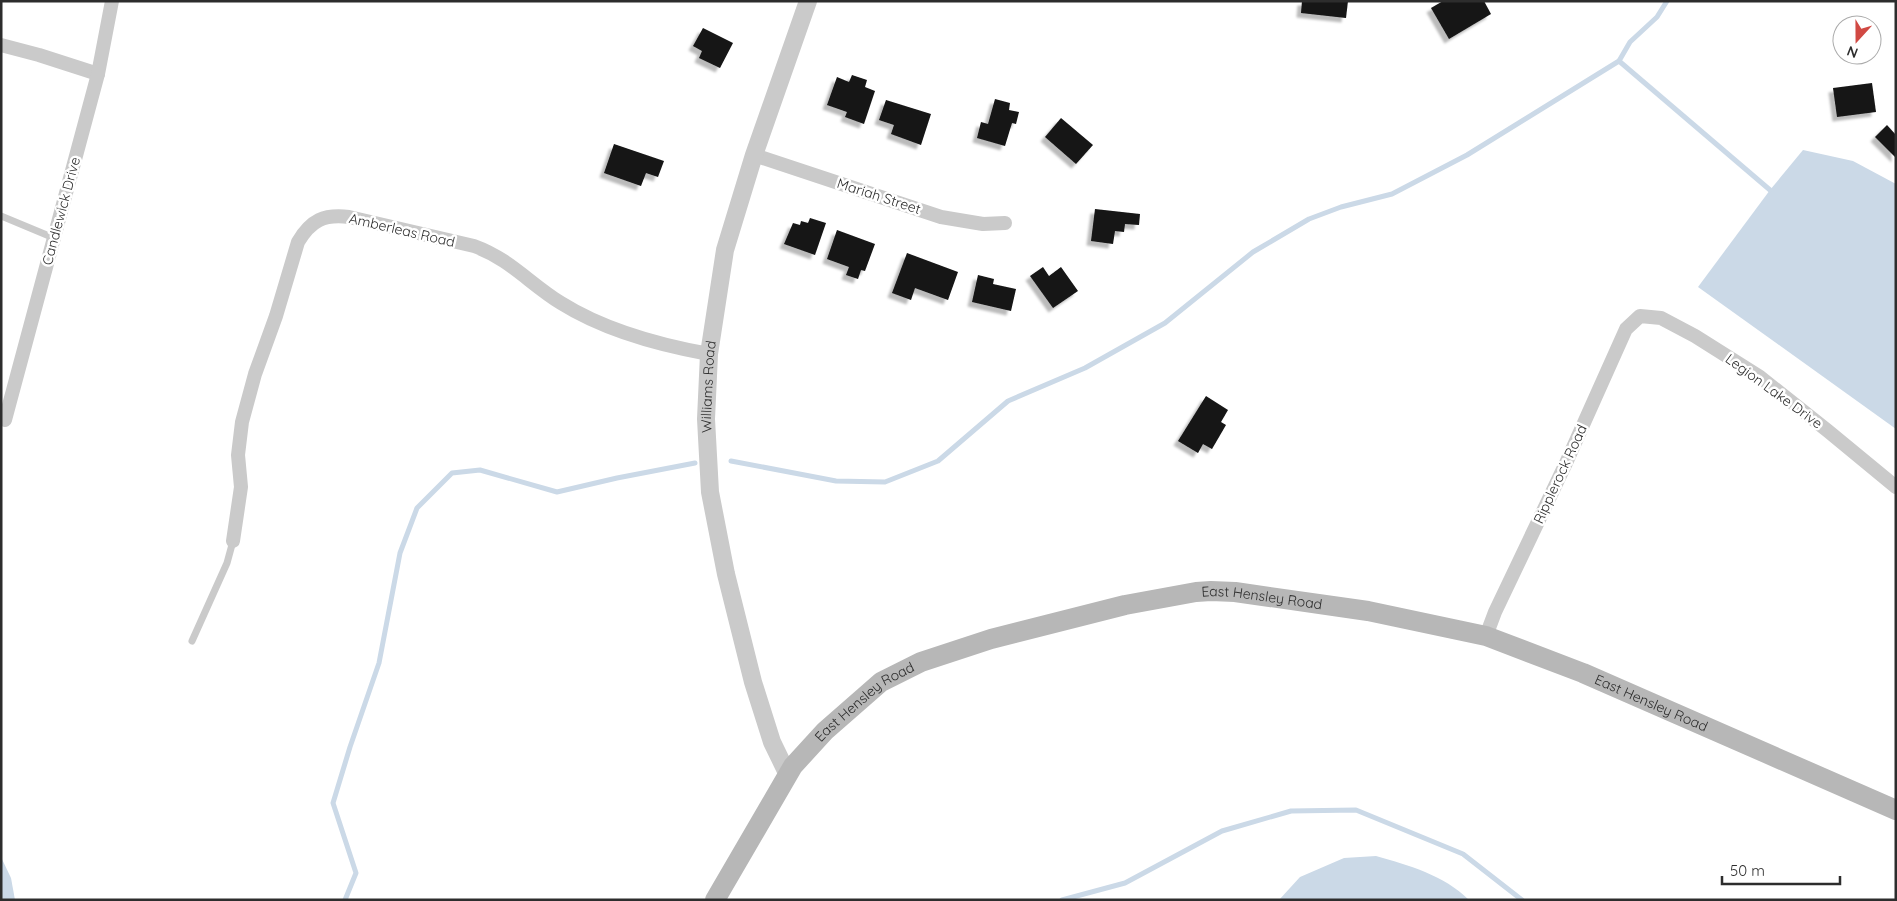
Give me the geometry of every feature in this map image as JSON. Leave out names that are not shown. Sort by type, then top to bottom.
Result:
[{"type":"main road","name":"East Hensley Road","points":[[720,897],[793,766],[825,731],[881,682],[921,662],[991,639],[1125,605],[1196,592],[1235,592],[1368,611],[1486,636],[1583,673],[1896,810]]},
{"type":"street","name":"Candlewick Drive","points":[[5,420],[98,74],[112,1]]},
{"type":"street","name":"Williams Road","points":[[788,775],[772,742],[755,691],[726,574],[710,492],[706,419],[709,354],[725,250],[754,156],[808,1]]},
{"type":"street","points":[[1,45],[98,74]]},
{"type":"street","name":"Mariah Street","points":[[754,156],[941,216],[983,224],[1005,223]]},
{"type":"street","name":"Amberleas Road","points":[[234,541],[240,488],[238,443],[254,374],[276,316],[298,242],[304,231],[320,219],[334,215],[350,217],[474,246],[508,262],[558,301],[576,312],[636,335],[679,348],[709,354]]},
{"type":"street","name":"Legion Lake Drive","points":[[1640,316],[1661,318],[1695,336],[1760,378],[1896,487]]},
{"type":"street","name":"Ripplerock Road","points":[[1486,636],[1495,612],[1566,463],[1626,329],[1640,316]]},
{"type":"lane","points":[[1,216],[54,238]]},
{"type":"lane","points":[[192,641],[224,570],[234,541]]},
{"type":"water","points":[[1803,150],[1853,161],[1896,184],[1896,429],[1698,287],[1770,190]]},
{"type":"water","points":[[1376,856],[1413,867],[1437,877],[1469,900],[1279,900],[1300,877],[1344,858]]},
{"type":"water","points":[[1,857],[11,878],[15,900],[1,900]]},
{"type":"building","points":[[1302,1],[1348,1],[1346,18],[1301,13]]},
{"type":"building","points":[[1443,1],[1484,1],[1491,14],[1449,39],[1431,8]]},
{"type":"building","points":[[703,28],[733,43],[720,68],[699,58],[702,51],[693,46]]},
{"type":"building","points":[[852,75],[867,80],[865,87],[875,91],[864,124],[845,117],[847,112],[827,105],[837,77],[849,82]]},
{"type":"building","points":[[1872,83],[1876,112],[1837,117],[1833,88]]},
{"type":"building","points":[[995,99],[1010,103],[1009,110],[1019,112],[1016,124],[1012,123],[1005,146],[977,138],[981,122],[988,124]]},
{"type":"building","points":[[886,100],[931,114],[921,145],[891,134],[894,125],[879,120]]},
{"type":"building","points":[[1061,118],[1093,145],[1076,164],[1045,137]]},
{"type":"building","points":[[1887,125],[1896,135],[1896,158],[1875,137]]},
{"type":"building","points":[[614,144],[664,161],[658,177],[646,173],[641,186],[604,173]]},
{"type":"building","points":[[1095,209],[1140,214],[1139,225],[1125,224],[1124,232],[1115,231],[1113,244],[1091,241]]},
{"type":"building","points":[[810,218],[826,223],[815,255],[784,244],[793,223],[800,225],[801,221],[808,223]]},
{"type":"building","points":[[837,230],[875,244],[865,271],[861,270],[858,279],[846,275],[849,267],[827,259]]},
{"type":"building","points":[[907,253],[958,272],[948,300],[915,288],[911,300],[892,293]]},
{"type":"building","points":[[1043,267],[1049,276],[1061,267],[1078,291],[1053,308],[1030,276]]},
{"type":"building","points":[[978,275],[994,279],[993,284],[1016,289],[1011,311],[972,302]]},
{"type":"building","points":[[1206,396],[1228,410],[1221,422],[1226,425],[1212,449],[1203,444],[1198,453],[1178,441]]},
{"type":"waterway","points":[[731,461],[836,481],[885,482],[938,461],[1008,401],[1085,368],[1165,323],[1253,252],[1309,219],[1341,207],[1392,194],[1467,155],[1619,61],[1630,42],[1657,17],[1667,1]]},
{"type":"waterway","points":[[1619,61],[1770,190]]},
{"type":"waterway","points":[[345,900],[356,873],[333,803],[379,663],[400,553],[417,508],[452,473],[480,470],[557,492],[695,463]]},
{"type":"waterway","points":[[1062,900],[1125,883],[1222,831],[1291,811],[1356,810],[1463,854],[1522,900]]}]
